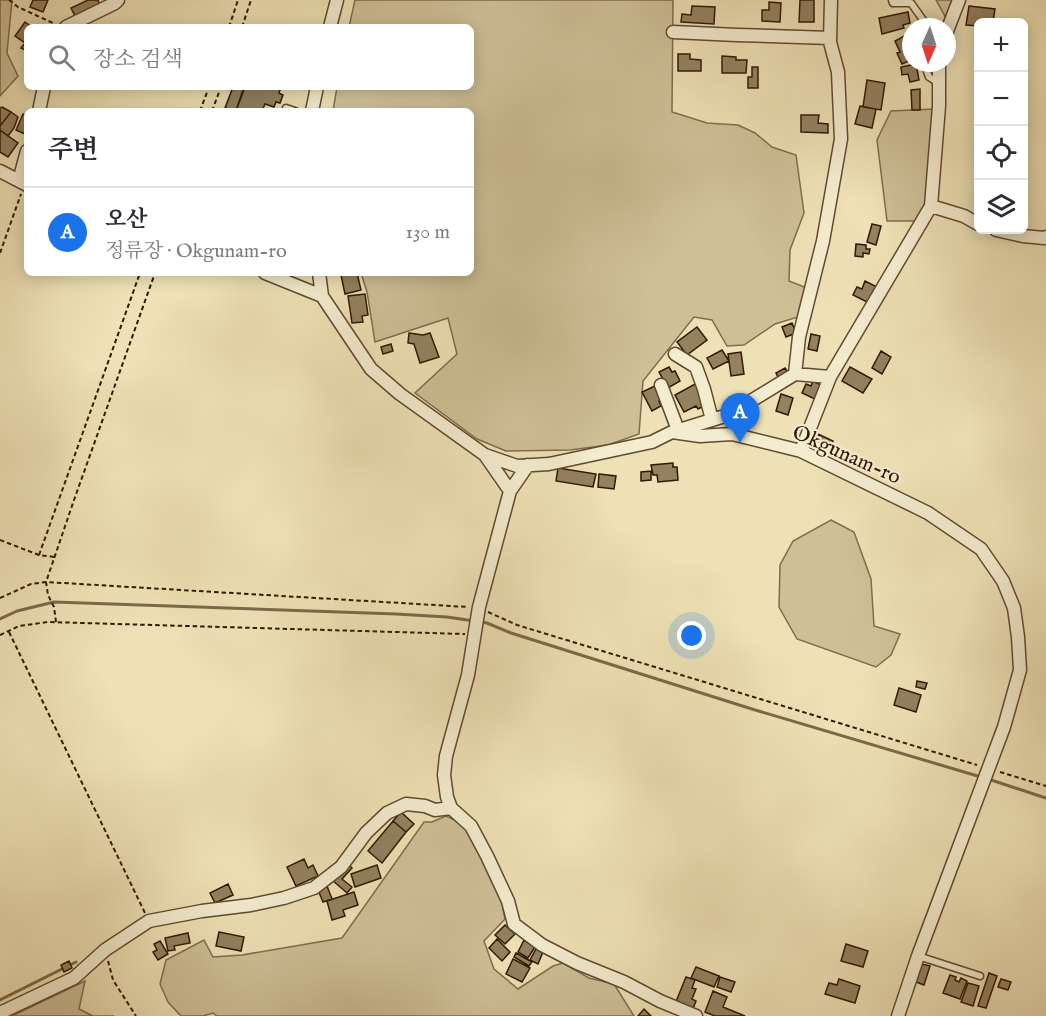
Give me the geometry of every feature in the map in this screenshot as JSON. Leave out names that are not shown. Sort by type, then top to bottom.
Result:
[{"type":"street","points":[[71,24],[118,0]]},
{"type":"street","points":[[331,24],[336,0]]},
{"type":"street","points":[[795,374],[799,337],[823,241],[841,139],[838,72],[830,38],[831,0]]},
{"type":"street","points":[[952,18],[959,0]]},
{"type":"street","points":[[673,32],[830,38]]},
{"type":"street","points":[[801,451],[830,376],[931,206],[939,106],[939,72]]},
{"type":"street","points":[[40,108],[43,90]]},
{"type":"street","points":[[313,108],[316,90]]},
{"type":"street","points":[[0,171],[23,183]]},
{"type":"street","points":[[931,206],[964,216],[974,222]]},
{"type":"street","points":[[1014,234],[1046,237]]},
{"type":"street","points":[[272,276],[322,296]]},
{"type":"street","points":[[319,276],[322,296],[371,369],[400,394],[484,455],[517,466],[549,464],[652,442],[675,431],[728,416],[795,374],[830,376]]},
{"type":"street","points":[[675,354],[696,368],[712,420]]},
{"type":"street","points":[[661,385],[675,431]]},
{"type":"street","name":"Okgunam-ro","points":[[675,431],[700,436],[732,434],[801,451],[928,513],[981,549],[1003,580],[1014,608],[1020,670],[1004,726],[918,956],[898,1016]]},
{"type":"street","points":[[484,455],[510,491]]},
{"type":"street","points":[[425,806],[439,800],[446,756],[468,675],[479,611],[510,491],[528,465]]},
{"type":"street","points":[[444,776],[451,808],[471,826],[507,901],[514,924],[542,945],[577,963],[696,1016]]},
{"type":"street","points":[[0,1013],[74,978],[105,950],[149,921],[251,905],[284,898],[314,888],[341,867],[366,833],[387,813],[406,804],[425,806],[435,810],[451,808]]},
{"type":"lane","points":[[892,0],[893,3],[911,3],[921,18]]},
{"type":"lane","points":[[927,72],[929,76],[939,83]]},
{"type":"lane","points":[[918,956],[980,976]]},
{"type":"path","points":[[9,0],[34,15],[57,24]]},
{"type":"path","points":[[230,24],[238,0]]},
{"type":"path","points":[[243,24],[251,0]]},
{"type":"path","points":[[201,108],[208,90]]},
{"type":"path","points":[[213,108],[220,90]]},
{"type":"path","points":[[0,253],[23,183]]},
{"type":"path","points":[[39,555],[139,276]]},
{"type":"path","points":[[56,623],[54,607],[48,595],[46,582],[154,276]]},
{"type":"path","points":[[0,540],[39,555],[55,557]]},
{"type":"path","points":[[0,598],[31,584],[46,582],[479,611],[517,626],[988,771],[1046,786]]},
{"type":"path","points":[[0,635],[19,626],[56,623],[475,631]]},
{"type":"path","points":[[9,631],[149,921]]},
{"type":"path","points":[[105,950],[113,980],[136,1016]]},
{"type":"shaded area","points":[[0,0],[12,0],[7,53],[18,76],[0,96]]},
{"type":"shaded area","points":[[355,0],[673,0],[672,112],[707,123],[738,125],[755,133],[772,147],[796,155],[804,213],[790,250],[789,281],[807,288],[798,317],[775,324],[744,345],[727,346],[712,320],[694,317],[643,381],[639,434],[608,445],[570,450],[506,451],[477,439],[415,393],[457,354],[448,318],[375,342],[367,292],[362,276],[474,276],[474,108],[334,108],[336,90],[474,90],[474,24],[350,24]]},
{"type":"shaded area","points":[[936,0],[962,0],[953,18],[946,18]]},
{"type":"shaded area","points":[[934,109],[930,204],[918,221],[887,221],[877,140],[891,111]]},
{"type":"shaded area","points":[[831,520],[854,532],[871,579],[874,626],[900,634],[891,655],[876,667],[797,639],[779,607],[780,565],[793,541]]},
{"type":"shaded area","points":[[446,816],[465,825],[502,903],[505,919],[484,941],[494,969],[518,989],[553,966],[563,963],[589,978],[614,984],[634,1016],[217,1016],[213,1013],[203,1016],[181,1016],[168,1002],[160,984],[166,960],[204,940],[213,957],[242,955],[342,938],[424,822],[432,822]]},
{"type":"shaded area","points":[[85,981],[79,1009],[93,1016],[12,1016]]},
{"type":"building","points":[[33,0],[48,0],[43,12],[30,7]]},
{"type":"building","points":[[88,0],[98,0],[100,5],[76,18],[71,8]]},
{"type":"building","points":[[800,0],[814,0],[814,22],[799,22]]},
{"type":"building","points":[[769,2],[781,3],[780,22],[762,21],[762,10],[769,10]]},
{"type":"building","points":[[692,6],[715,7],[714,24],[681,22],[682,14],[691,15]]},
{"type":"building","points":[[969,6],[995,9],[994,18],[974,18],[974,26],[966,25]]},
{"type":"building","points":[[908,12],[909,18],[902,18],[902,29],[882,34],[879,18]]},
{"type":"building","points":[[25,22],[28,24],[24,24],[24,42],[15,36]]},
{"type":"building","points":[[902,37],[902,64],[897,53],[900,52],[895,41]]},
{"type":"building","points":[[678,54],[690,54],[690,59],[701,60],[701,71],[678,71]]},
{"type":"building","points":[[722,56],[747,60],[746,73],[722,73]]},
{"type":"building","points":[[752,67],[758,67],[758,88],[748,88],[748,77],[752,77]]},
{"type":"building","points":[[901,67],[902,72],[918,72],[919,80],[910,82],[908,74],[902,75]]},
{"type":"building","points":[[867,80],[885,83],[881,110],[863,107]]},
{"type":"building","points":[[920,89],[920,110],[912,110],[911,90]]},
{"type":"building","points":[[232,90],[243,90],[237,108],[225,108]]},
{"type":"building","points":[[244,90],[280,90],[279,93],[283,95],[280,103],[276,102],[274,107],[265,104],[263,108],[237,108]]},
{"type":"building","points":[[860,106],[876,109],[872,128],[855,124]]},
{"type":"building","points":[[0,108],[11,112],[0,126]]},
{"type":"building","points":[[11,112],[18,117],[8,136],[0,130],[0,126]]},
{"type":"building","points":[[23,114],[24,134],[16,130]]},
{"type":"building","points":[[801,115],[819,115],[818,123],[828,124],[828,133],[801,132]]},
{"type":"building","points":[[0,130],[18,143],[8,157],[0,152]]},
{"type":"building","points":[[872,224],[881,226],[876,245],[867,242]]},
{"type":"building","points":[[856,244],[866,245],[866,249],[870,249],[869,254],[863,253],[863,257],[855,256]]},
{"type":"building","points":[[341,276],[358,276],[361,290],[345,294]]},
{"type":"building","points":[[865,281],[879,288],[871,304],[853,295],[857,287],[862,289]]},
{"type":"building","points":[[365,294],[368,315],[362,316],[363,322],[352,323],[348,296]]},
{"type":"building","points":[[792,323],[796,333],[786,337],[782,327]]},
{"type":"building","points":[[697,327],[707,340],[687,355],[677,342]]},
{"type":"building","points":[[409,333],[423,335],[430,333],[439,357],[420,363],[414,344],[408,343]]},
{"type":"building","points":[[811,334],[820,336],[817,351],[808,349]]},
{"type":"building","points":[[391,344],[393,351],[383,354],[381,347]]},
{"type":"building","points":[[722,350],[729,361],[713,369],[707,358]]},
{"type":"building","points":[[881,351],[891,357],[882,374],[872,368]]},
{"type":"building","points":[[741,352],[744,374],[731,376],[728,354]]},
{"type":"building","points":[[669,367],[672,372],[675,371],[680,381],[668,388],[659,372]]},
{"type":"building","points":[[850,367],[872,379],[863,393],[842,381]]},
{"type":"building","points":[[785,368],[789,374],[779,379],[776,373]]},
{"type":"building","points":[[813,381],[825,387],[819,401],[802,393],[806,384],[811,386]]},
{"type":"building","points":[[695,384],[706,405],[698,409],[696,406],[684,412],[675,395]]},
{"type":"building","points":[[657,385],[664,398],[659,401],[661,406],[652,411],[642,392]]},
{"type":"building","points":[[781,394],[793,398],[788,415],[776,411]]},
{"type":"building","points":[[818,434],[833,441],[830,447],[815,440]]},
{"type":"building","points":[[673,463],[673,467],[677,467],[678,480],[658,482],[657,475],[653,475],[651,465]]},
{"type":"building","points":[[558,468],[596,474],[593,487],[556,481]]},
{"type":"building","points":[[651,471],[651,480],[641,481],[641,472]]},
{"type":"building","points":[[599,474],[616,476],[614,489],[598,487]]},
{"type":"building","points":[[917,681],[927,683],[925,689],[916,687]]},
{"type":"building","points":[[899,688],[921,695],[916,712],[894,705]]},
{"type":"building","points":[[401,812],[414,824],[406,832],[393,821]]},
{"type":"building","points":[[393,821],[406,832],[382,863],[368,851]]},
{"type":"building","points":[[304,859],[308,868],[313,865],[318,876],[296,886],[287,867]]},
{"type":"building","points":[[347,863],[352,868],[342,879],[352,887],[347,893],[332,880]]},
{"type":"building","points":[[377,865],[381,878],[355,887],[351,874]]},
{"type":"building","points":[[228,884],[233,895],[215,903],[210,893]]},
{"type":"building","points":[[327,886],[332,899],[323,902],[318,890]]},
{"type":"building","points":[[354,892],[358,905],[343,910],[345,916],[332,920],[327,901]]},
{"type":"building","points":[[505,925],[515,934],[505,944],[495,935]]},
{"type":"building","points":[[219,932],[244,937],[241,951],[216,946]]},
{"type":"building","points":[[188,933],[190,943],[174,946],[175,950],[168,951],[165,938]]},
{"type":"building","points":[[497,939],[510,952],[502,961],[489,948]]},
{"type":"building","points":[[524,940],[535,947],[528,958],[518,952]]},
{"type":"building","points":[[160,941],[168,954],[158,960],[153,952],[157,950],[154,944]]},
{"type":"building","points":[[846,944],[868,951],[863,967],[841,961]]},
{"type":"building","points":[[536,949],[543,952],[538,964],[530,960]]},
{"type":"building","points":[[516,953],[532,962],[529,966],[514,957]]},
{"type":"building","points":[[513,959],[530,968],[522,982],[506,974]]},
{"type":"building","points":[[69,961],[72,968],[64,972],[61,965]]},
{"type":"building","points":[[922,964],[930,966],[924,985],[916,982]]},
{"type":"building","points":[[696,967],[719,976],[714,987],[691,978]]},
{"type":"building","points":[[989,973],[997,976],[986,1008],[978,1006]]},
{"type":"building","points":[[950,975],[956,977],[955,980],[959,982],[961,978],[967,981],[960,999],[943,993]]},
{"type":"building","points":[[686,977],[695,980],[692,988],[696,989],[692,999],[696,1001],[692,1011],[675,1004]]},
{"type":"building","points":[[720,977],[735,982],[731,992],[717,987]]},
{"type":"building","points":[[839,979],[860,986],[855,1003],[825,994],[829,983],[837,985]]},
{"type":"building","points":[[1001,979],[1011,982],[1008,990],[998,987]]},
{"type":"building","points":[[968,983],[979,986],[973,1006],[961,1002]]},
{"type":"building","points":[[713,991],[727,997],[723,1007],[745,1016],[715,1016],[705,1012]]},
{"type":"building","points":[[644,1009],[651,1016],[638,1016]]},
{"type":"waterway","points":[[0,619],[17,611],[54,602],[396,614],[474,621]]},
{"type":"waterway","points":[[481,622],[752,709],[981,777]]},
{"type":"waterway","points":[[988,779],[1046,798]]},
{"type":"waterway","points":[[0,1000],[76,962]]},
{"type":"place","name":"오산","points":[[740,443]]}]
